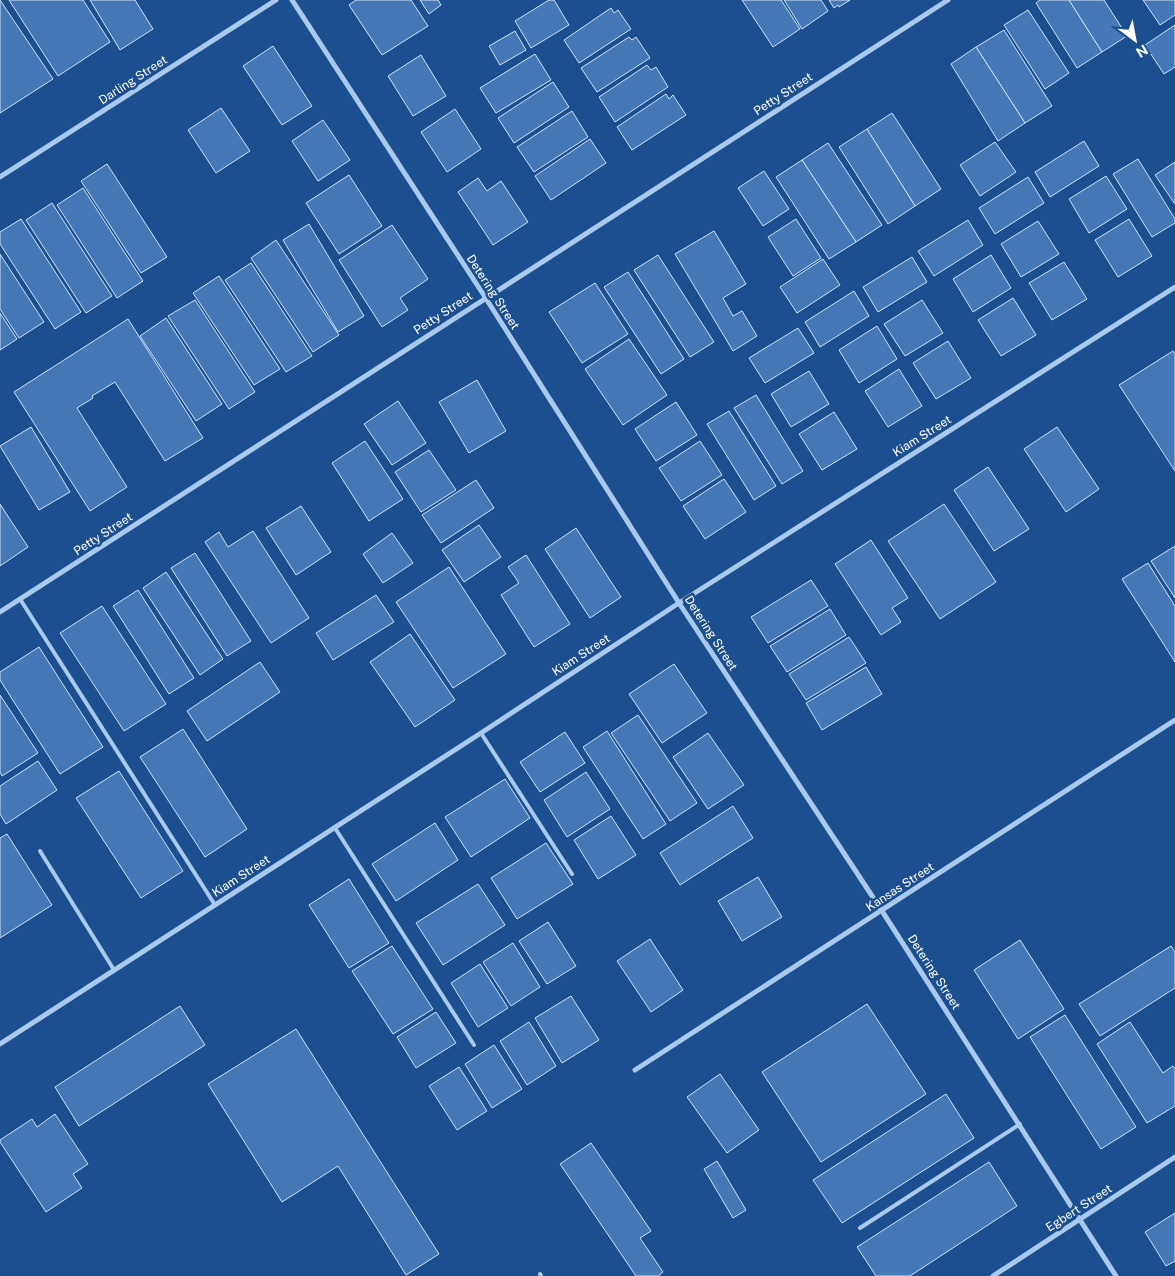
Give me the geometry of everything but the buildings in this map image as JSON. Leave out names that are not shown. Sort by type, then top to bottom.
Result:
[{"type":"street","name":"Darling Street","points":[[0,177],[276,0]]},
{"type":"street","name":"Detering Street","points":[[292,0],[485,297],[679,602],[1020,1124],[1116,1276]]},
{"type":"street","name":"Petty Street","points":[[0,612],[485,297],[948,0]]},
{"type":"street","name":"Kiam Street","points":[[0,1044],[481,733],[679,602],[1175,287]]},
{"type":"street","name":"Kansas Street","points":[[635,1070],[1175,720]]},
{"type":"street","name":"Egbert Street","points":[[993,1276],[1175,1157]]},
{"type":"lane","points":[[20,599],[215,905]]},
{"type":"lane","points":[[481,733],[572,874]]},
{"type":"lane","points":[[334,828],[474,1045]]},
{"type":"lane","points":[[40,851],[114,970]]},
{"type":"lane","points":[[860,1228],[1020,1124]]}]
